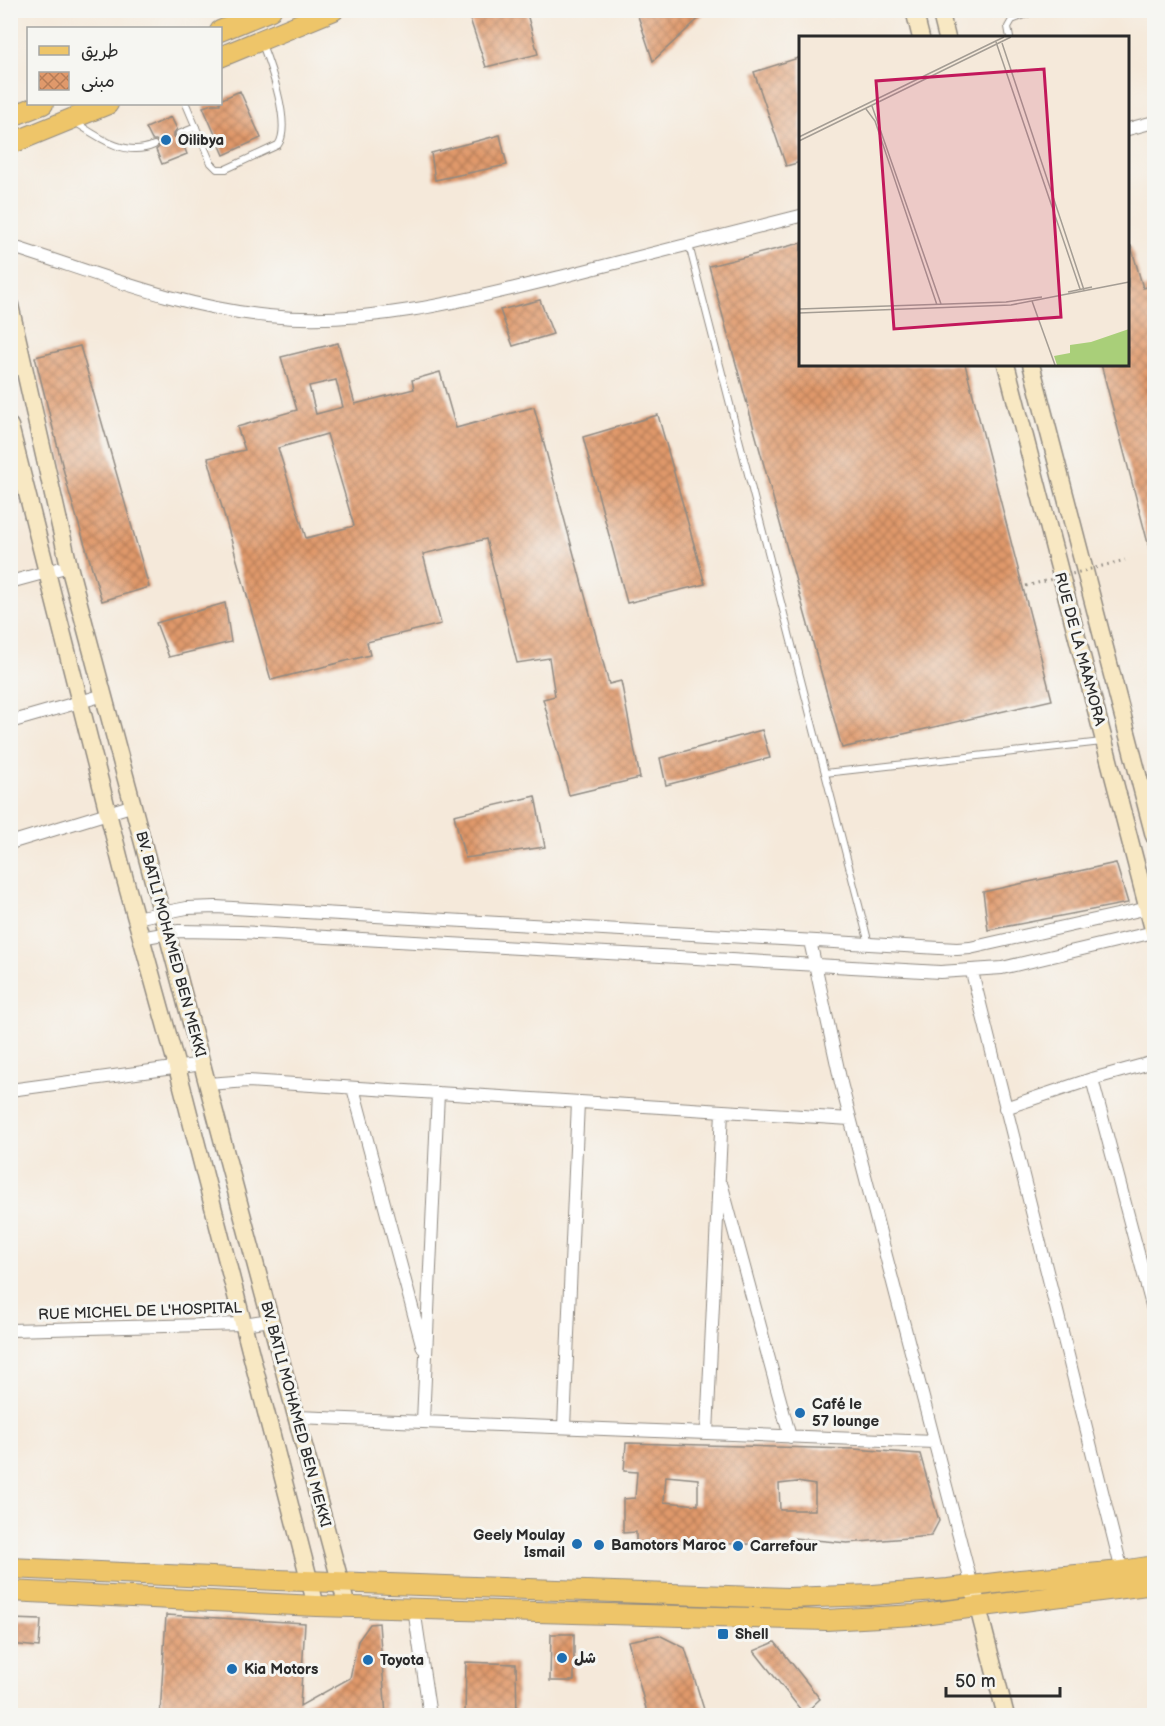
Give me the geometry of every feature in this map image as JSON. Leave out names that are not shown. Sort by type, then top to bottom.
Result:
[{"type":"main road","points":[[222,30],[271,10]]},
{"type":"main road","points":[[222,56],[334,10]]},
{"type":"main road","points":[[10,117],[40,105]]},
{"type":"main road","points":[[10,144],[106,105]]},
{"type":"main road","points":[[10,1568],[788,1598],[873,1595],[1155,1566]]},
{"type":"main road","points":[[10,1591],[316,1606],[826,1620],[915,1615],[1155,1584]]},
{"type":"street","points":[[914,10],[920,36]]},
{"type":"street","points":[[940,10],[946,36]]},
{"type":"street","points":[[1129,129],[1155,122]]},
{"type":"street","points":[[10,246],[163,296],[213,309],[270,316],[331,318],[458,302],[799,217]]},
{"type":"street","name":"BV. BATLI MOHAMED BEN MEKKI","points":[[10,305],[17,368],[347,1607]]},
{"type":"street","name":"RUE DE LA MAAMORA","points":[[1007,366],[1104,741],[1151,907],[1154,932]]},
{"type":"street","name":"RUE DE LA MAAMORA","points":[[1032,366],[1155,836]]},
{"type":"street","points":[[1018,410],[1042,404]]},
{"type":"street","name":"BV. BATLI MOHAMED BEN MEKKI","points":[[10,426],[135,918],[177,1067],[316,1606]]},
{"type":"street","points":[[10,582],[69,566]]},
{"type":"street","points":[[10,722],[104,695]]},
{"type":"street","points":[[10,843],[134,805]]},
{"type":"street","points":[[135,918],[187,908],[216,907],[970,948],[1151,907]]},
{"type":"street","points":[[141,938],[196,930],[972,972],[1002,968],[1154,932]]},
{"type":"street","points":[[810,941],[850,1119],[1006,1716]]},
{"type":"street","points":[[972,972],[1122,1571]]},
{"type":"street","points":[[1005,1108],[1092,1079],[1155,1062]]},
{"type":"street","points":[[10,1090],[203,1064]]},
{"type":"street","points":[[1092,1079],[1155,1313]]},
{"type":"street","points":[[208,1084],[248,1081],[850,1119]]},
{"type":"street","points":[[353,1088],[426,1359]]},
{"type":"street","points":[[423,1421],[438,1093]]},
{"type":"street","points":[[564,1427],[578,1102]]},
{"type":"street","points":[[707,1433],[722,1111]]},
{"type":"street","points":[[719,1174],[790,1437]]},
{"type":"street","points":[[208,1187],[234,1179]]},
{"type":"street","name":"RUE MICHEL DE L'HOSPITAL","points":[[10,1330],[243,1324],[271,1320]]},
{"type":"street","points":[[297,1417],[934,1442]]},
{"type":"street","points":[[414,1609],[430,1716]]},
{"type":"lane","points":[[1010,36],[1008,27],[1012,20],[1036,10]]},
{"type":"lane","points":[[186,105],[211,163],[217,169],[226,169],[275,147],[281,142],[281,116],[276,81],[261,40]]},
{"type":"lane","points":[[71,119],[104,141],[121,147],[144,149],[153,145]]},
{"type":"lane","points":[[179,135],[196,127]]},
{"type":"lane","points":[[689,245],[869,944]]},
{"type":"lane","points":[[825,773],[1104,741]]},
{"type":"path","points":[[1026,586],[1125,560]]},
{"type":"building","points":[[467,10],[526,10],[538,54],[486,67]]},
{"type":"building","points":[[636,10],[708,10],[653,61]]},
{"type":"building","points":[[799,58],[799,163],[786,166],[754,72]]},
{"type":"building","points":[[240,91],[261,138],[224,155],[203,107],[222,105],[222,99]]},
{"type":"building","name":"Oilibya","points":[[171,117],[177,129],[174,137],[181,139],[187,154],[162,164],[156,150],[159,143],[152,140],[146,128]]},
{"type":"building","points":[[500,135],[507,165],[435,180],[431,153]]},
{"type":"building","points":[[799,244],[799,366],[966,366],[1052,700],[842,748],[709,266]]},
{"type":"building","points":[[1131,246],[1143,288],[1155,285],[1155,551],[1150,551],[1102,366],[1129,366],[1129,247]]},
{"type":"building","points":[[540,300],[553,334],[513,346],[500,310]]},
{"type":"building","points":[[338,343],[355,404],[414,389],[412,380],[440,372],[456,428],[534,407],[609,684],[621,681],[640,778],[569,795],[543,699],[555,696],[549,658],[517,663],[486,539],[423,554],[441,624],[367,642],[370,655],[271,680],[208,458],[245,450],[237,427],[297,410],[281,357]],"holes":[[[336,380],[343,407],[316,414],[309,386]],[[327,434],[354,526],[306,538],[278,448]]]},
{"type":"building","points":[[80,346],[149,587],[102,601],[69,492],[35,357]]},
{"type":"building","points":[[658,415],[705,584],[627,603],[583,437]]},
{"type":"building","points":[[225,603],[231,642],[169,657],[156,623]]},
{"type":"building","points":[[762,730],[770,758],[666,785],[660,758]]},
{"type":"building","points":[[535,796],[545,847],[465,858],[454,815]]},
{"type":"building","points":[[1116,863],[1128,903],[988,930],[983,892]]},
{"type":"building","points":[[626,1443],[854,1449],[920,1454],[939,1521],[931,1536],[847,1543],[794,1538],[794,1545],[636,1542],[636,1532],[623,1533],[623,1499],[635,1498],[637,1472],[624,1471]],"holes":[[[666,1476],[698,1479],[698,1505],[664,1502]],[[797,1482],[815,1485],[815,1510],[780,1510],[779,1484]]]},
{"type":"building","name":"Kia Motors","points":[[166,1615],[305,1623],[300,1706],[350,1678],[358,1641],[370,1624],[379,1623],[386,1716],[160,1716]]},
{"type":"building","points":[[10,1619],[41,1620],[39,1647],[10,1644]]},
{"type":"building","name":"شل","points":[[551,1634],[574,1634],[574,1681],[550,1681]]},
{"type":"building","points":[[659,1635],[685,1648],[706,1716],[648,1716],[628,1641]]},
{"type":"building","points":[[775,1642],[820,1699],[804,1714],[754,1651]]},
{"type":"building","points":[[466,1662],[516,1664],[517,1716],[465,1716]]},
{"type":"place","name":"Oilibya","points":[[166,140]]},
{"type":"place","name":"Café le 57 lounge","points":[[800,1413]]},
{"type":"place","name":"Geely Moulay Ismail","points":[[577,1544]]},
{"type":"place","name":"Bamotors Maroc","points":[[599,1545]]},
{"type":"place","name":"Carrefour","points":[[738,1546]]},
{"type":"place","name":"Shell","points":[[723,1634]]},
{"type":"place","name":"شل","points":[[562,1658]]},
{"type":"place","name":"Toyota","points":[[368,1660]]},
{"type":"place","name":"Kia Motors","points":[[232,1669]]}]
